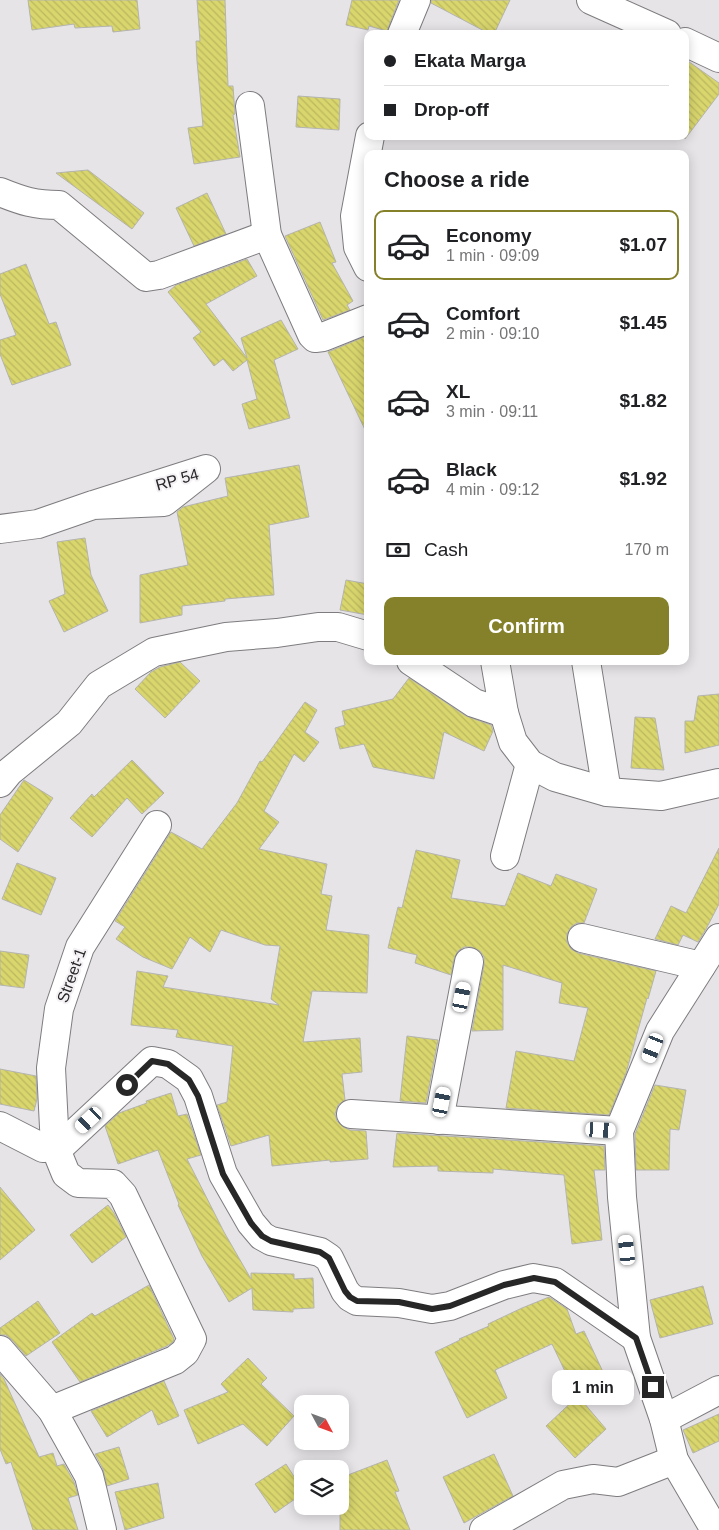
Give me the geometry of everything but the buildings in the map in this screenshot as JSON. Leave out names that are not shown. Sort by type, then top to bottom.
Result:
[{"type":"street","points":[[404,30],[416,0]]},
{"type":"street","points":[[591,0],[658,30]]},
{"type":"street","points":[[689,44],[719,58]]},
{"type":"street","points":[[250,106],[267,235],[312,335],[315,338],[323,337],[364,321]]},
{"type":"street","points":[[364,168],[355,216],[358,246],[364,259]]},
{"type":"street","points":[[0,192],[22,201],[44,205],[59,205],[146,277],[159,275],[267,235]]},
{"type":"street","points":[[0,529],[38,524],[93,505]]},
{"type":"street","points":[[0,783],[9,772],[69,723],[99,685],[154,652],[226,637],[277,633],[318,626],[338,627],[364,635]]},
{"type":"street","points":[[417,665],[474,703],[504,713]]},
{"type":"street","points":[[496,665],[504,713],[513,742],[530,764],[554,777],[607,792],[661,796],[719,783]]},
{"type":"street","points":[[587,665],[607,792]]},
{"type":"street","points":[[505,856],[530,764]]},
{"type":"street","name":"Street-1","points":[[52,1410],[175,1360],[185,1352],[192,1340],[123,1195],[113,1184],[78,1183],[66,1174],[55,1147],[51,1068],[59,1010],[80,947],[158,825]]},
{"type":"street","points":[[582,938],[701,966]]},
{"type":"street","points":[[716,1530],[674,1460],[664,1419],[636,1338],[622,1197],[619,1130],[660,1031],[719,938]]},
{"type":"street","points":[[439,1120],[470,962]]},
{"type":"street","points":[[0,1126],[44,1148],[55,1147],[63,1144],[152,1061],[168,1064],[189,1080],[198,1096],[223,1174],[251,1223],[262,1236],[271,1241],[320,1252],[325,1255],[329,1258],[345,1291],[350,1297],[357,1301],[399,1302],[432,1309],[450,1306],[504,1285],[534,1278],[555,1282],[636,1338]]},
{"type":"street","points":[[351,1114],[619,1130]]},
{"type":"street","points":[[0,1350],[52,1410],[89,1476],[102,1530]]},
{"type":"street","points":[[664,1419],[719,1390]]},
{"type":"street","points":[[484,1530],[563,1485],[592,1479],[618,1482],[674,1460]]},
{"type":"route","points":[[127,1085],[152,1061],[168,1064],[189,1080],[198,1096],[223,1174],[251,1223],[262,1236],[271,1241],[320,1252],[325,1255],[329,1258],[345,1291],[350,1297],[357,1301],[399,1302],[432,1309],[450,1306],[504,1285],[534,1278],[555,1282],[636,1338],[653,1387]]}]
